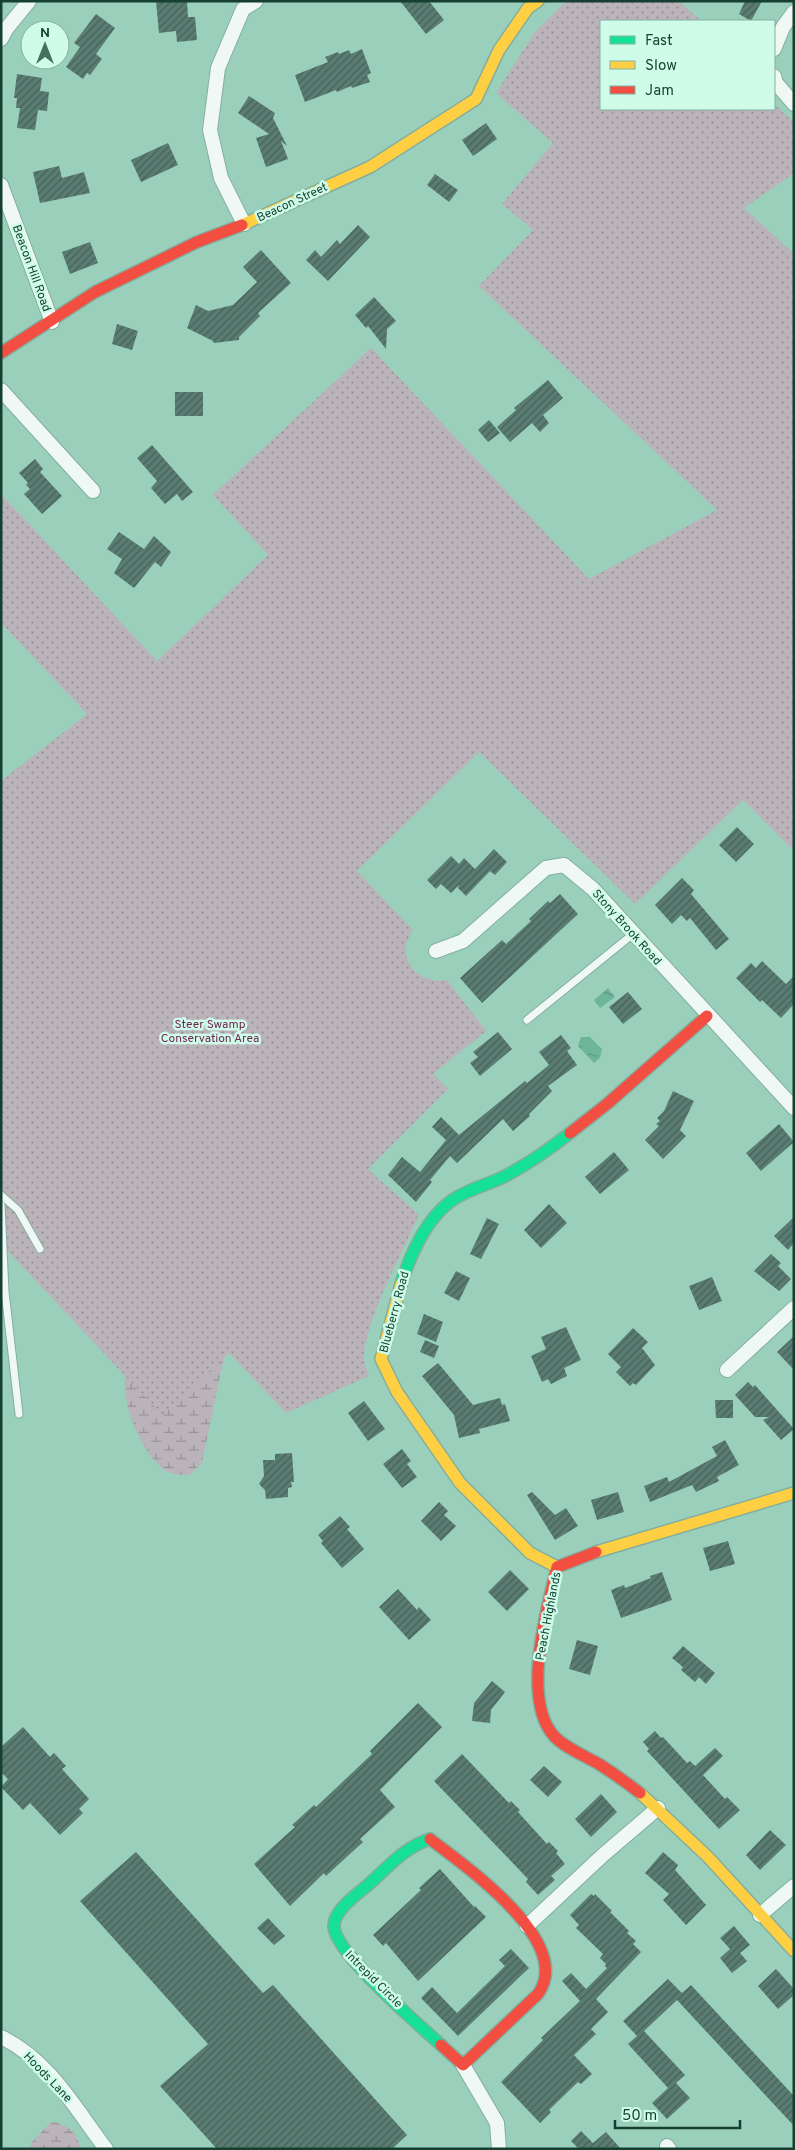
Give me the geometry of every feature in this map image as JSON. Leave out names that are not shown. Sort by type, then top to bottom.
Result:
[{"type":"street","points":[[1,39],[7,28],[29,1]]},
{"type":"street","points":[[244,224],[221,178],[210,130],[218,68],[239,5],[256,1]]},
{"type":"street","name":"Beacon Street","points":[[1,353],[112,284],[197,242],[244,224],[370,167],[432,129],[476,99],[499,50],[528,8],[538,1]]},
{"type":"street","points":[[775,47],[783,27],[794,12]]},
{"type":"street","points":[[775,80],[794,104]]},
{"type":"street","name":"Beacon Hill Road","points":[[1,185],[52,322]]},
{"type":"street","points":[[1,390],[93,491]]},
{"type":"street","name":"Stony Brook Road","points":[[436,951],[463,941],[546,868],[564,865],[593,889],[707,1016],[794,1108]]},
{"type":"street","name":"Blueberry Road","points":[[556,1567],[530,1553],[460,1483],[397,1392],[381,1359],[393,1308],[407,1264],[429,1223],[458,1196],[508,1175],[548,1150],[607,1104],[707,1016]]},
{"type":"street","points":[[727,1370],[794,1308]]},
{"type":"street","name":"Peach Highlands","points":[[794,1493],[584,1556],[556,1567],[538,1668],[541,1705],[553,1736],[603,1766],[644,1795],[692,1840],[794,1950]]},
{"type":"street","points":[[527,1926],[603,1855],[658,1808]]},
{"type":"street","name":"Intrepid Circle","points":[[430,1839],[472,1870],[527,1926],[546,1960],[542,1990],[463,2065],[354,1963],[336,1940],[333,1928],[340,1912],[419,1841],[430,1839]]},
{"type":"street","points":[[760,1915],[794,1886]]},
{"type":"street","name":"Hoods Lane","points":[[1,2037],[13,2043],[32,2058],[58,2084],[106,2149]]},
{"type":"street","points":[[463,2065],[497,2123],[499,2149]]},
{"type":"lane","points":[[527,1020],[633,934]]},
{"type":"lane","points":[[1,1196],[18,1210],[40,1249]]},
{"type":"lane","points":[[1,1205],[3,1291],[19,1414]]},
{"type":"green space","name":"Steer Swamp Conservation Area","points":[[566,1],[679,1],[700,20],[600,20],[600,110],[775,110],[775,105],[794,122],[794,173],[744,208],[794,254],[794,851],[743,800],[635,904],[479,752],[357,871],[413,930],[406,950],[407,959],[411,967],[426,978],[447,980],[486,1031],[433,1074],[448,1089],[368,1169],[419,1215],[386,1286],[371,1325],[364,1357],[369,1376],[286,1413],[229,1353],[162,1415],[1,1244],[1,781],[87,714],[1,623],[1,494],[157,661],[268,555],[213,495],[371,348],[589,579],[717,510],[479,286],[533,230],[502,204],[553,143],[496,93],[535,32]]},
{"type":"green space","points":[[226,1347],[202,1463],[189,1475],[174,1474],[165,1470],[156,1463],[149,1453],[131,1418],[125,1395],[125,1374]]},
{"type":"green space","points":[[52,2121],[71,2130],[77,2138],[80,2149],[29,2149],[32,2142]]},
{"type":"water","points":[[608,988],[615,997],[600,1008],[594,1000]]},
{"type":"water","points":[[581,1037],[590,1037],[602,1049],[600,1058],[594,1063],[578,1046]]},
{"type":"building","points":[[156,1],[187,1],[188,17],[195,17],[197,40],[177,42],[176,31],[159,33]]},
{"type":"building","points":[[400,1],[429,1],[444,20],[426,34]]},
{"type":"building","points":[[745,1],[762,1],[752,20],[739,14]]},
{"type":"building","points":[[96,14],[115,28],[96,54],[102,59],[90,75],[87,73],[83,79],[70,70],[70,61],[80,47],[74,43]]},
{"type":"building","points":[[362,49],[371,73],[367,75],[370,82],[352,88],[351,86],[337,92],[336,90],[305,102],[295,75],[328,62],[325,57],[349,50],[351,54]]},
{"type":"building","points":[[17,74],[42,78],[40,91],[49,92],[47,111],[38,110],[35,130],[17,128],[20,108],[16,108],[17,98],[14,98]]},
{"type":"building","points":[[249,96],[275,113],[273,118],[287,146],[281,141],[288,159],[266,167],[256,138],[269,134],[238,113]]},
{"type":"building","points":[[486,123],[497,139],[473,156],[462,140]]},
{"type":"building","points":[[168,143],[178,165],[141,182],[131,160]]},
{"type":"building","points":[[59,166],[62,178],[84,172],[90,193],[40,203],[33,172]]},
{"type":"building","points":[[435,174],[458,190],[449,202],[427,185]]},
{"type":"building","points":[[358,225],[370,237],[328,281],[306,260],[315,250],[321,257],[337,240],[340,244]]},
{"type":"building","points":[[90,242],[98,263],[70,274],[62,252]]},
{"type":"building","points":[[261,250],[291,283],[258,313],[260,316],[239,337],[239,340],[214,343],[187,328],[196,305],[208,311],[233,305],[257,282],[243,267]]},
{"type":"building","points":[[374,297],[396,321],[387,329],[386,349],[368,326],[366,328],[355,315]]},
{"type":"building","points":[[117,324],[138,331],[132,350],[112,344]]},
{"type":"building","points":[[548,380],[563,398],[543,415],[549,423],[540,432],[532,423],[510,442],[497,427],[516,410],[514,408]]},
{"type":"building","points":[[175,392],[203,392],[203,416],[175,416]]},
{"type":"building","points":[[489,420],[500,433],[488,442],[478,430]]},
{"type":"building","points":[[152,445],[193,492],[182,501],[177,494],[165,504],[151,488],[157,481],[137,458]]},
{"type":"building","points":[[35,459],[43,469],[40,472],[62,496],[42,514],[24,494],[30,489],[26,485],[28,483],[19,473]]},
{"type":"building","points":[[119,532],[144,549],[154,536],[171,552],[161,567],[155,562],[134,588],[114,573],[122,559],[107,549]]},
{"type":"building","points":[[737,827],[754,844],[736,862],[719,845]]},
{"type":"building","points":[[494,849],[507,862],[495,875],[490,871],[466,896],[458,888],[459,885],[451,893],[441,884],[436,889],[427,880],[451,856],[459,864],[464,858],[475,869]]},
{"type":"building","points":[[682,878],[694,890],[691,894],[729,939],[716,950],[690,918],[687,921],[681,915],[672,924],[655,905]]},
{"type":"building","points":[[560,894],[578,914],[482,1003],[460,978],[502,940],[506,944],[531,921],[529,919],[548,901],[550,903]]},
{"type":"building","points":[[762,961],[786,984],[794,976],[794,1004],[781,1018],[762,1000],[760,1002],[736,978],[751,963],[756,968]]},
{"type":"building","points":[[628,992],[642,1009],[623,1024],[609,1007]]},
{"type":"building","points":[[498,1032],[512,1049],[480,1076],[470,1063],[478,1057],[473,1052]]},
{"type":"building","points":[[561,1035],[571,1048],[567,1051],[577,1065],[548,1086],[552,1091],[529,1114],[530,1116],[513,1131],[503,1119],[457,1163],[450,1156],[430,1180],[432,1182],[416,1202],[388,1175],[402,1157],[420,1172],[446,1140],[432,1127],[441,1117],[459,1135],[525,1081],[527,1083],[549,1065],[539,1052]]},
{"type":"building","points":[[673,1091],[694,1101],[680,1130],[686,1136],[663,1159],[645,1140],[659,1126],[656,1124],[660,1121],[657,1118],[664,1111]]},
{"type":"building","points":[[779,1124],[794,1142],[761,1171],[746,1153]]},
{"type":"building","points":[[614,1152],[629,1170],[600,1194],[585,1177]]},
{"type":"building","points":[[549,1204],[567,1223],[541,1248],[524,1230]]},
{"type":"building","points":[[794,1217],[794,1243],[788,1250],[774,1236]]},
{"type":"building","points":[[487,1218],[499,1224],[481,1259],[470,1254]]},
{"type":"building","points":[[771,1254],[781,1263],[778,1266],[791,1279],[779,1291],[754,1271]]},
{"type":"building","points":[[456,1271],[470,1278],[459,1301],[444,1293]]},
{"type":"building","points":[[712,1277],[722,1301],[699,1310],[689,1286]]},
{"type":"building","points":[[424,1314],[443,1322],[436,1342],[417,1334]]},
{"type":"building","points":[[566,1327],[581,1360],[564,1368],[567,1376],[551,1384],[548,1379],[542,1382],[531,1356],[546,1349],[541,1337]]},
{"type":"building","points":[[633,1328],[648,1342],[642,1348],[655,1365],[636,1385],[633,1383],[630,1386],[616,1372],[621,1367],[608,1354]]},
{"type":"building","points":[[794,1336],[794,1370],[777,1352]]},
{"type":"building","points":[[425,1340],[439,1346],[434,1358],[420,1352]]},
{"type":"building","points":[[438,1363],[473,1405],[500,1398],[502,1405],[505,1404],[510,1421],[479,1429],[480,1433],[459,1438],[454,1415],[422,1376]]},
{"type":"building","points":[[748,1382],[753,1387],[755,1385],[794,1429],[781,1440],[763,1420],[769,1417],[755,1417],[735,1395]]},
{"type":"building","points":[[715,1400],[733,1400],[733,1418],[716,1418]]},
{"type":"building","points":[[364,1401],[385,1429],[368,1441],[348,1413]]},
{"type":"building","points":[[725,1440],[739,1465],[717,1477],[719,1481],[696,1492],[692,1485],[650,1502],[644,1486],[667,1477],[669,1482],[717,1456],[712,1447]]},
{"type":"building","points":[[402,1449],[411,1461],[407,1464],[417,1477],[402,1488],[383,1464]]},
{"type":"building","points":[[292,1453],[294,1482],[291,1482],[292,1487],[288,1488],[288,1497],[266,1499],[265,1490],[259,1484],[264,1476],[263,1460],[275,1460],[275,1454]]},
{"type":"building","points":[[532,1492],[555,1515],[566,1508],[578,1526],[555,1540],[527,1495]]},
{"type":"building","points":[[618,1492],[624,1512],[597,1520],[591,1500]]},
{"type":"building","points":[[439,1502],[448,1511],[444,1515],[456,1526],[441,1541],[421,1521]]},
{"type":"building","points":[[340,1516],[350,1527],[347,1529],[364,1549],[342,1568],[321,1543],[323,1541],[318,1535]]},
{"type":"building","points":[[728,1541],[735,1564],[710,1571],[703,1548]]},
{"type":"building","points":[[510,1570],[529,1589],[507,1611],[488,1592]]},
{"type":"building","points":[[662,1572],[672,1600],[621,1618],[611,1590],[624,1585],[625,1588]]},
{"type":"building","points":[[398,1589],[417,1610],[419,1607],[431,1620],[409,1640],[379,1607]]},
{"type":"building","points":[[577,1640],[598,1646],[590,1675],[569,1669]]},
{"type":"building","points":[[683,1646],[715,1673],[706,1684],[699,1677],[695,1682],[681,1670],[683,1667],[672,1658]]},
{"type":"building","points":[[492,1681],[505,1692],[491,1710],[490,1723],[472,1721],[474,1703]]},
{"type":"building","points":[[418,1703],[442,1727],[380,1790],[395,1807],[360,1839],[363,1842],[326,1876],[324,1873],[290,1906],[254,1864],[295,1827],[292,1825],[314,1805],[316,1807],[372,1754],[370,1751]]},
{"type":"building","points":[[23,1727],[50,1757],[54,1753],[66,1766],[62,1769],[89,1799],[79,1809],[83,1813],[60,1835],[30,1803],[23,1810],[1,1787],[8,1779],[1,1772],[1,1747]]},
{"type":"building","points":[[655,1731],[687,1763],[690,1761],[695,1766],[715,1748],[723,1756],[703,1775],[725,1799],[727,1797],[740,1810],[719,1829],[647,1751],[649,1749],[643,1742]]},
{"type":"building","points":[[462,1754],[509,1803],[511,1801],[520,1810],[518,1812],[547,1844],[549,1842],[558,1851],[556,1853],[565,1864],[551,1876],[555,1880],[538,1895],[526,1882],[528,1879],[434,1781]]},
{"type":"building","points":[[544,1766],[562,1782],[548,1797],[530,1780]]},
{"type":"building","points":[[601,1794],[617,1812],[591,1837],[575,1819]]},
{"type":"building","points":[[770,1830],[786,1845],[760,1870],[746,1855]]},
{"type":"building","points":[[136,1852],[263,1993],[273,1985],[407,2135],[392,2149],[217,2149],[160,2086],[208,2044],[80,1901]]},
{"type":"building","points":[[663,1852],[678,1865],[675,1870],[706,1905],[686,1925],[663,1900],[669,1894],[645,1873]]},
{"type":"building","points":[[440,1869],[474,1907],[486,1917],[418,1981],[386,1943],[383,1946],[373,1935],[421,1890],[419,1888]]},
{"type":"building","points":[[591,1894],[594,1896],[595,1894],[612,1911],[610,1912],[629,1931],[627,1933],[636,1941],[633,1944],[641,1952],[596,1999],[608,2012],[591,2029],[596,2034],[574,2055],[592,2074],[581,2084],[578,2082],[549,2110],[551,2112],[540,2123],[501,2082],[543,2040],[541,2038],[580,2001],[562,1981],[571,1973],[586,1989],[607,1968],[600,1958],[603,1954],[576,1928],[579,1925],[570,1915]]},
{"type":"building","points":[[268,1918],[285,1936],[274,1945],[257,1928]]},
{"type":"building","points":[[734,1926],[750,1945],[740,1953],[747,1961],[732,1973],[720,1958],[730,1949],[720,1938]]},
{"type":"building","points":[[511,1949],[529,1968],[458,2036],[421,1998],[432,1987],[457,2013],[505,1966],[499,1960]]},
{"type":"building","points":[[776,1969],[794,1989],[794,1995],[778,2009],[758,1986]]},
{"type":"building","points":[[668,1979],[682,1993],[691,1985],[794,2096],[794,2126],[677,2000],[644,2031],[685,2075],[676,2083],[690,2098],[667,2119],[652,2103],[668,2088],[628,2044],[637,2036],[623,2021]]},
{"type":"building","points":[[581,2131],[593,2143],[606,2132],[621,2149],[579,2149],[571,2141]]},
{"type":"traffic: fast","points":[[401,1284],[422,1234],[448,1203],[517,1169],[541,1155],[570,1133]]},
{"type":"traffic: fast","points":[[430,1839],[413,1847],[397,1858],[353,1898],[338,1915],[334,1927],[338,1939],[363,1971],[441,2045]]},
{"type":"traffic: slow","points":[[242,225],[370,167],[476,99],[499,50],[528,8],[538,1]]},
{"type":"traffic: slow","points":[[401,1284],[381,1359],[397,1392],[460,1483],[530,1553],[557,1567]]},
{"type":"traffic: slow","points":[[596,1552],[794,1493]]},
{"type":"traffic: slow","points":[[640,1793],[708,1857],[794,1951]]},
{"type":"traffic: jam","points":[[1,353],[95,292],[197,242],[242,225]]},
{"type":"traffic: jam","points":[[570,1133],[607,1104],[707,1016]]},
{"type":"traffic: jam","points":[[596,1552],[557,1567],[539,1653],[539,1700],[544,1720],[554,1736],[569,1748],[599,1764],[640,1793]]},
{"type":"traffic: jam","points":[[430,1839],[467,1867],[511,1907],[529,1929],[542,1952],[545,1974],[538,1994],[463,2065],[441,2045]]}]
